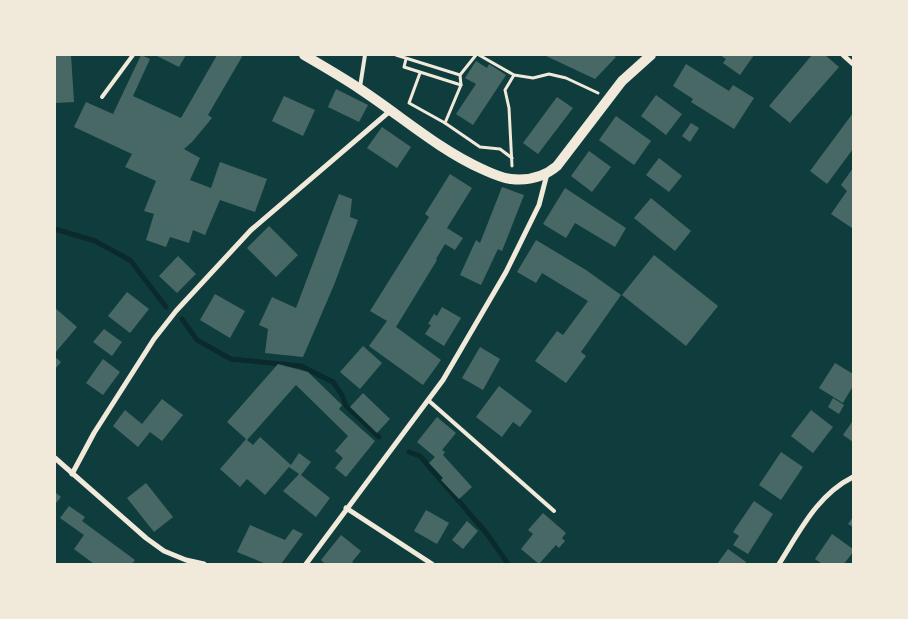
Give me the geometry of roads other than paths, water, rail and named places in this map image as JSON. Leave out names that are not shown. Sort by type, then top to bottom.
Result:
[{"type":"main road","points":[[304,55],[360,89],[444,148],[474,165],[496,175],[511,179],[532,179],[546,174],[557,166],[622,80],[651,55]]},
{"type":"street","points":[[843,55],[853,64]]},
{"type":"street","points":[[72,474],[94,433],[154,339],[176,311],[251,230],[390,111]]},
{"type":"street","points":[[306,564],[443,380],[506,272],[539,205],[546,174]]},
{"type":"street","points":[[55,458],[146,538],[164,551],[186,560],[204,564]]},
{"type":"street","points":[[779,564],[818,503],[838,485],[853,477]]},
{"type":"street","points":[[346,508],[432,564]]},
{"type":"lane","points":[[102,98],[133,55]]},
{"type":"lane","points":[[360,89],[365,55]]},
{"type":"lane","points":[[428,400],[554,511]]},
{"type":"waterway","points":[[55,229],[95,241],[130,260],[166,307]]},
{"type":"waterway","points":[[182,319],[197,340],[231,359],[301,366],[333,382],[342,395],[346,406],[379,437]]},
{"type":"waterway","points":[[409,452],[420,456],[488,535],[508,564]]}]
